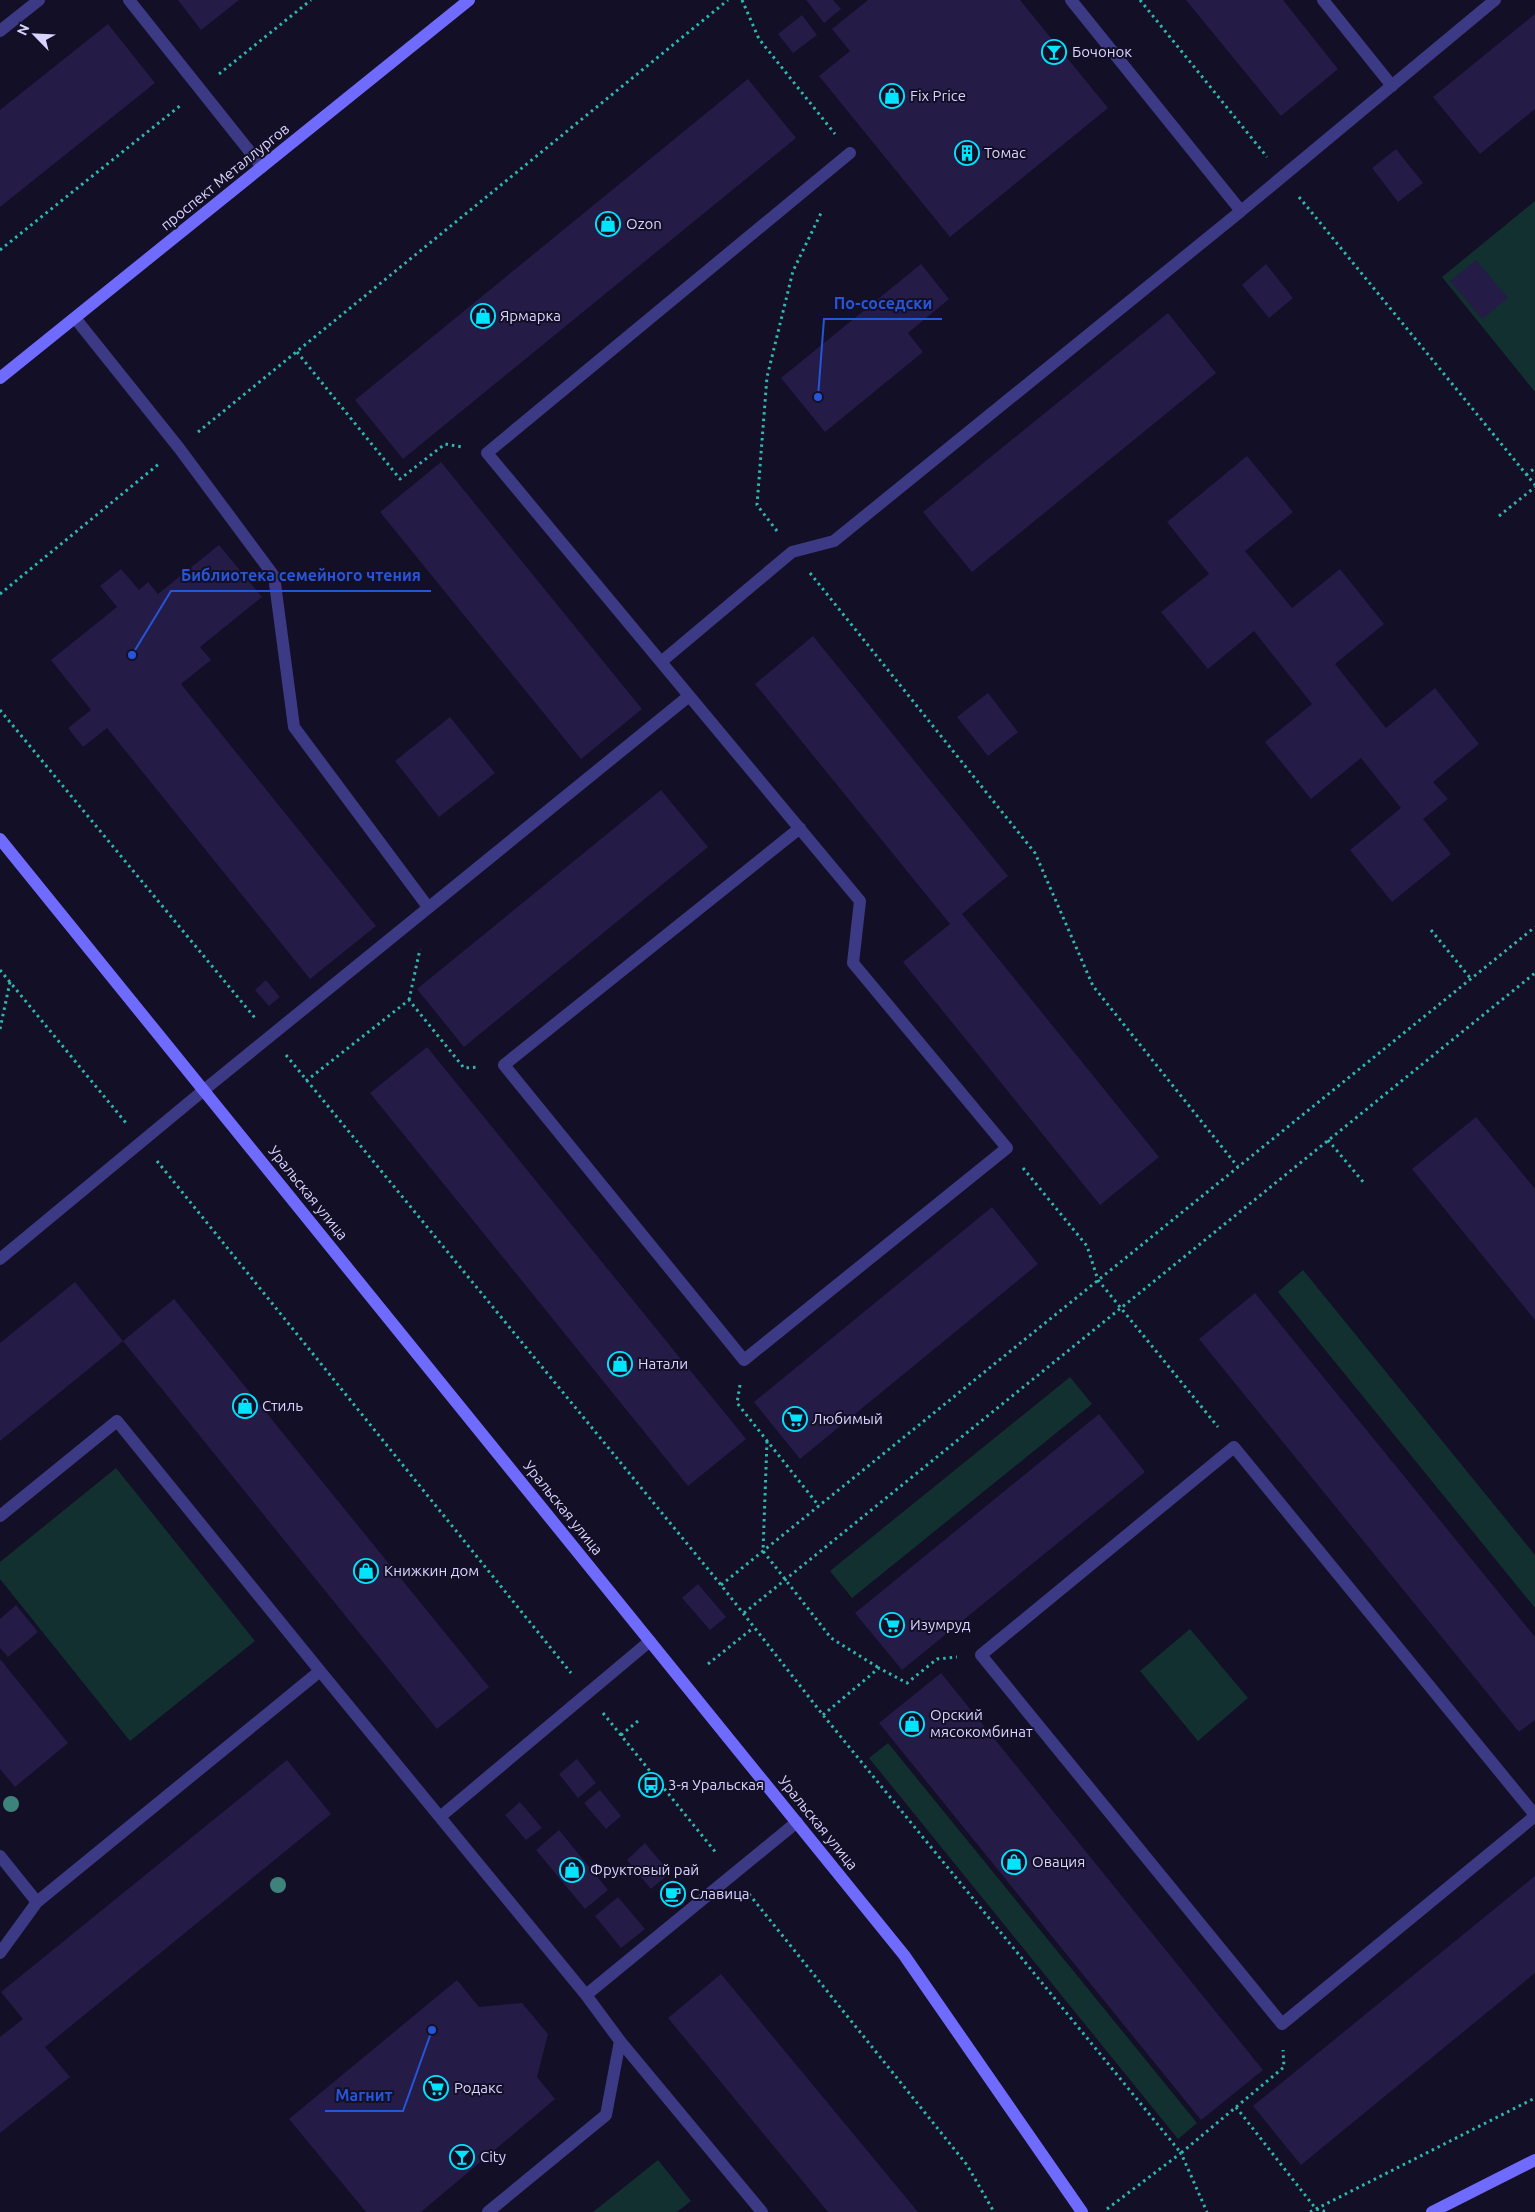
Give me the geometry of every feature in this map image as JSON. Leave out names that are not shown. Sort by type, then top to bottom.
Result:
[{"type":"street","name":"проспект Металлургов","points":[[0,378],[469,0]]},
{"type":"street","name":"Уральская улица","points":[[0,838],[904,1955],[1082,2212]]},
{"type":"street","points":[[1432,2212],[1535,2160]]},
{"type":"lane","points":[[0,31],[38,0]]},
{"type":"lane","points":[[129,0],[262,167]]},
{"type":"lane","points":[[1072,0],[1241,211]]},
{"type":"lane","points":[[1323,0],[1392,86]]},
{"type":"lane","points":[[661,662],[792,552],[834,541],[1241,211],[1495,0]]},
{"type":"lane","points":[[800,828],[504,1065],[744,1360],[1007,1148],[853,963],[860,901],[800,828],[487,453],[850,153]]},
{"type":"lane","points":[[75,318],[178,448],[274,576],[294,727],[428,907]]},
{"type":"lane","points":[[0,1259],[270,1036],[689,696]]},
{"type":"lane","points":[[0,1516],[117,1421],[586,1995],[620,2041],[762,2212]]},
{"type":"lane","points":[[1234,1447],[1535,1816],[1282,2024],[981,1655],[1234,1447]]},
{"type":"lane","points":[[440,1817],[650,1641]]},
{"type":"lane","points":[[0,1953],[37,1902],[320,1671]]},
{"type":"lane","points":[[586,1995],[797,1822]]},
{"type":"lane","points":[[0,1856],[37,1902]]},
{"type":"lane","points":[[488,2212],[606,2115],[620,2041]]},
{"type":"path","points":[[0,250],[311,0]]},
{"type":"path","points":[[0,594],[728,0]]},
{"type":"path","points":[[742,0],[759,39],[850,153]]},
{"type":"path","points":[[1140,0],[1535,486],[1499,516]]},
{"type":"path","points":[[826,204],[793,271],[767,378],[758,505],[792,552],[1035,853],[1092,986],[1238,1167]]},
{"type":"path","points":[[297,352],[400,479],[445,444],[487,453]]},
{"type":"path","points":[[1526,475],[1535,468]]},
{"type":"path","points":[[0,710],[721,1585],[823,1715],[1181,2154],[1207,2212]]},
{"type":"path","points":[[306,1081],[409,1000],[428,907]]},
{"type":"path","points":[[721,1585],[1535,927]]},
{"type":"path","points":[[1431,930],[1471,979]]},
{"type":"path","points":[[0,970],[621,1734],[967,2165],[994,2212]]},
{"type":"path","points":[[744,1614],[1535,973]]},
{"type":"path","points":[[0,1029],[10,982]]},
{"type":"path","points":[[409,1000],[464,1068],[504,1065]]},
{"type":"path","points":[[1328,1140],[1364,1183]]},
{"type":"path","points":[[1007,1148],[1087,1246],[1098,1280],[1234,1447]]},
{"type":"path","points":[[744,1360],[738,1403],[819,1506]]},
{"type":"path","points":[[767,1440],[763,1551],[831,1638],[907,1683],[938,1659],[981,1655]]},
{"type":"path","points":[[708,1664],[753,1628]]},
{"type":"path","points":[[823,1715],[880,1668]]},
{"type":"path","points":[[621,1734],[638,1721]]},
{"type":"path","points":[[1102,2212],[1181,2154],[1284,2067],[1282,2024]]},
{"type":"path","points":[[1310,2212],[1535,2098]]},
{"type":"path","points":[[1236,2107],[1316,2209],[1327,2212]]},
{"type":"green space","points":[[1535,201],[1535,392],[1442,277]]},
{"type":"green space","points":[[1303,1270],[1535,1555],[1535,1608],[1278,1292]]},
{"type":"green space","points":[[1070,1377],[1092,1404],[852,1598],[830,1571]]},
{"type":"green space","points":[[116,1468],[255,1641],[130,1741],[0,1579],[0,1562]]},
{"type":"green space","points":[[1190,1629],[1248,1698],[1198,1741],[1140,1671]]},
{"type":"green space","points":[[888,1743],[1197,2123],[1178,2139],[869,1758]]},
{"type":"green space","points":[[658,2160],[691,2201],[677,2212],[593,2212]]},
{"type":"building","points":[[178,0],[239,0],[201,30]]},
{"type":"building","points":[[806,0],[833,0],[841,9],[824,23]]},
{"type":"building","name":"Томас","points":[[868,0],[1020,0],[1108,108],[950,237],[819,76],[850,51],[832,29]]},
{"type":"building","points":[[1186,0],[1283,0],[1338,69],[1281,116]]},
{"type":"building","points":[[1535,14],[1535,109],[1480,154],[1433,97]]},
{"type":"building","points":[[802,15],[817,35],[793,53],[778,34]]},
{"type":"building","points":[[108,24],[155,83],[0,207],[0,110]]},
{"type":"building","points":[[748,79],[796,138],[403,459],[355,400]]},
{"type":"building","points":[[1396,149],[1423,183],[1398,202],[1372,168]]},
{"type":"building","points":[[1476,260],[1508,298],[1482,319],[1450,281]]},
{"type":"building","points":[[921,264],[949,299],[908,333],[923,352],[825,432],[781,378]]},
{"type":"building","points":[[1266,264],[1293,298],[1269,318],[1242,285]]},
{"type":"building","points":[[1168,313],[1216,373],[972,572],[923,512]]},
{"type":"building","points":[[1247,456],[1293,512],[1245,551],[1292,608],[1340,569],[1384,624],[1335,664],[1386,728],[1435,688],[1479,744],[1433,782],[1448,799],[1423,819],[1451,854],[1392,902],[1350,850],[1401,808],[1361,758],[1311,799],[1265,742],[1312,704],[1254,631],[1208,669],[1161,612],[1209,574],[1167,522]]},
{"type":"building","points":[[441,462],[642,709],[581,759],[380,512]]},
{"type":"building","points":[[219,545],[262,597],[200,647],[211,660],[181,684],[376,926],[310,979],[107,728],[83,747],[68,728],[91,710],[51,660],[117,607],[100,586],[121,569],[139,590],[148,582],[158,594]]},
{"type":"building","points":[[813,636],[1008,876],[962,914],[1159,1157],[1100,1205],[903,962],[950,924],[755,684]]},
{"type":"building","points":[[988,693],[1018,732],[988,756],[957,717]]},
{"type":"building","points":[[450,717],[495,773],[439,817],[395,761]]},
{"type":"building","points":[[661,790],[708,847],[464,1047],[417,989]]},
{"type":"building","points":[[266,980],[280,997],[269,1006],[255,990]]},
{"type":"building","points":[[427,1047],[746,1439],[688,1486],[370,1093]]},
{"type":"building","points":[[1476,1117],[1535,1189],[1535,1320],[1412,1169]]},
{"type":"building","points":[[992,1207],[1038,1264],[800,1459],[754,1402]]},
{"type":"building","points":[[75,1282],[123,1341],[0,1441],[0,1343]]},
{"type":"building","points":[[1255,1293],[1535,1637],[1535,1720],[1519,1732],[1199,1339]]},
{"type":"building","points":[[174,1299],[489,1687],[437,1729],[123,1341]]},
{"type":"building","points":[[1099,1414],[1145,1472],[902,1670],[855,1613]]},
{"type":"building","points":[[698,1584],[726,1617],[710,1630],[682,1598]]},
{"type":"building","points":[[16,1605],[38,1632],[8,1657],[0,1648],[0,1619]]},
{"type":"building","points":[[0,1659],[68,1743],[15,1787],[0,1769]]},
{"type":"building","points":[[941,1673],[1263,2070],[1201,2120],[879,1723]]},
{"type":"building","points":[[577,1759],[596,1783],[578,1798],[559,1774]]},
{"type":"building","points":[[287,1760],[331,1814],[45,2047],[70,2077],[0,2133],[0,2037],[23,2019],[1,1992]]},
{"type":"building","points":[[600,1790],[621,1816],[606,1829],[584,1803]]},
{"type":"building","points":[[520,1802],[542,1828],[526,1840],[505,1815]]},
{"type":"building","name":"Фруктовый рай","points":[[559,1830],[608,1890],[585,1909],[536,1850]]},
{"type":"building","points":[[645,1843],[670,1873],[651,1889],[627,1860]]},
{"type":"building","points":[[1535,1876],[1535,1973],[1301,2165],[1253,2106]]},
{"type":"building","name":"Славица","points":[[673,1879],[687,1898],[674,1909],[659,1891]]},
{"type":"building","points":[[618,1897],[645,1929],[621,1948],[595,1916]]},
{"type":"building","points":[[721,1974],[918,2212],[828,2212],[668,2018]]},
{"type":"building","name":"Родакс","points":[[457,1980],[479,2007],[522,2003],[548,2034],[537,2077],[555,2099],[421,2212],[366,2212],[289,2119]]},
{"type":"place","name":"Бочонок","points":[[1054,52]]},
{"type":"place","name":"Fix Price","points":[[892,96]]},
{"type":"place","name":"Томас","points":[[967,153]]},
{"type":"place","name":"Ozon","points":[[608,224]]},
{"type":"place","name":"Ярмарка","points":[[483,316]]},
{"type":"place","name":"По-соседски","points":[[818,397]]},
{"type":"place","name":"Библиотека семейного чтения","points":[[132,655]]},
{"type":"place","name":"Натали","points":[[620,1364]]},
{"type":"place","name":"Стиль","points":[[245,1406]]},
{"type":"place","name":"Любимый","points":[[795,1419]]},
{"type":"place","name":"Книжкин дом","points":[[366,1571]]},
{"type":"place","name":"Изумруд","points":[[892,1625]]},
{"type":"place","name":"Орский мясокомбинат","points":[[912,1724]]},
{"type":"place","name":"3-я Уральская","points":[[651,1785]]},
{"type":"place","name":"Овация","points":[[1014,1862]]},
{"type":"place","name":"Фруктовый рай","points":[[572,1870]]},
{"type":"place","name":"Славица","points":[[673,1894]]},
{"type":"place","name":"Магнит","points":[[432,2030]]},
{"type":"place","name":"Родакс","points":[[436,2088]]},
{"type":"place","name":"City","points":[[462,2157]]}]
